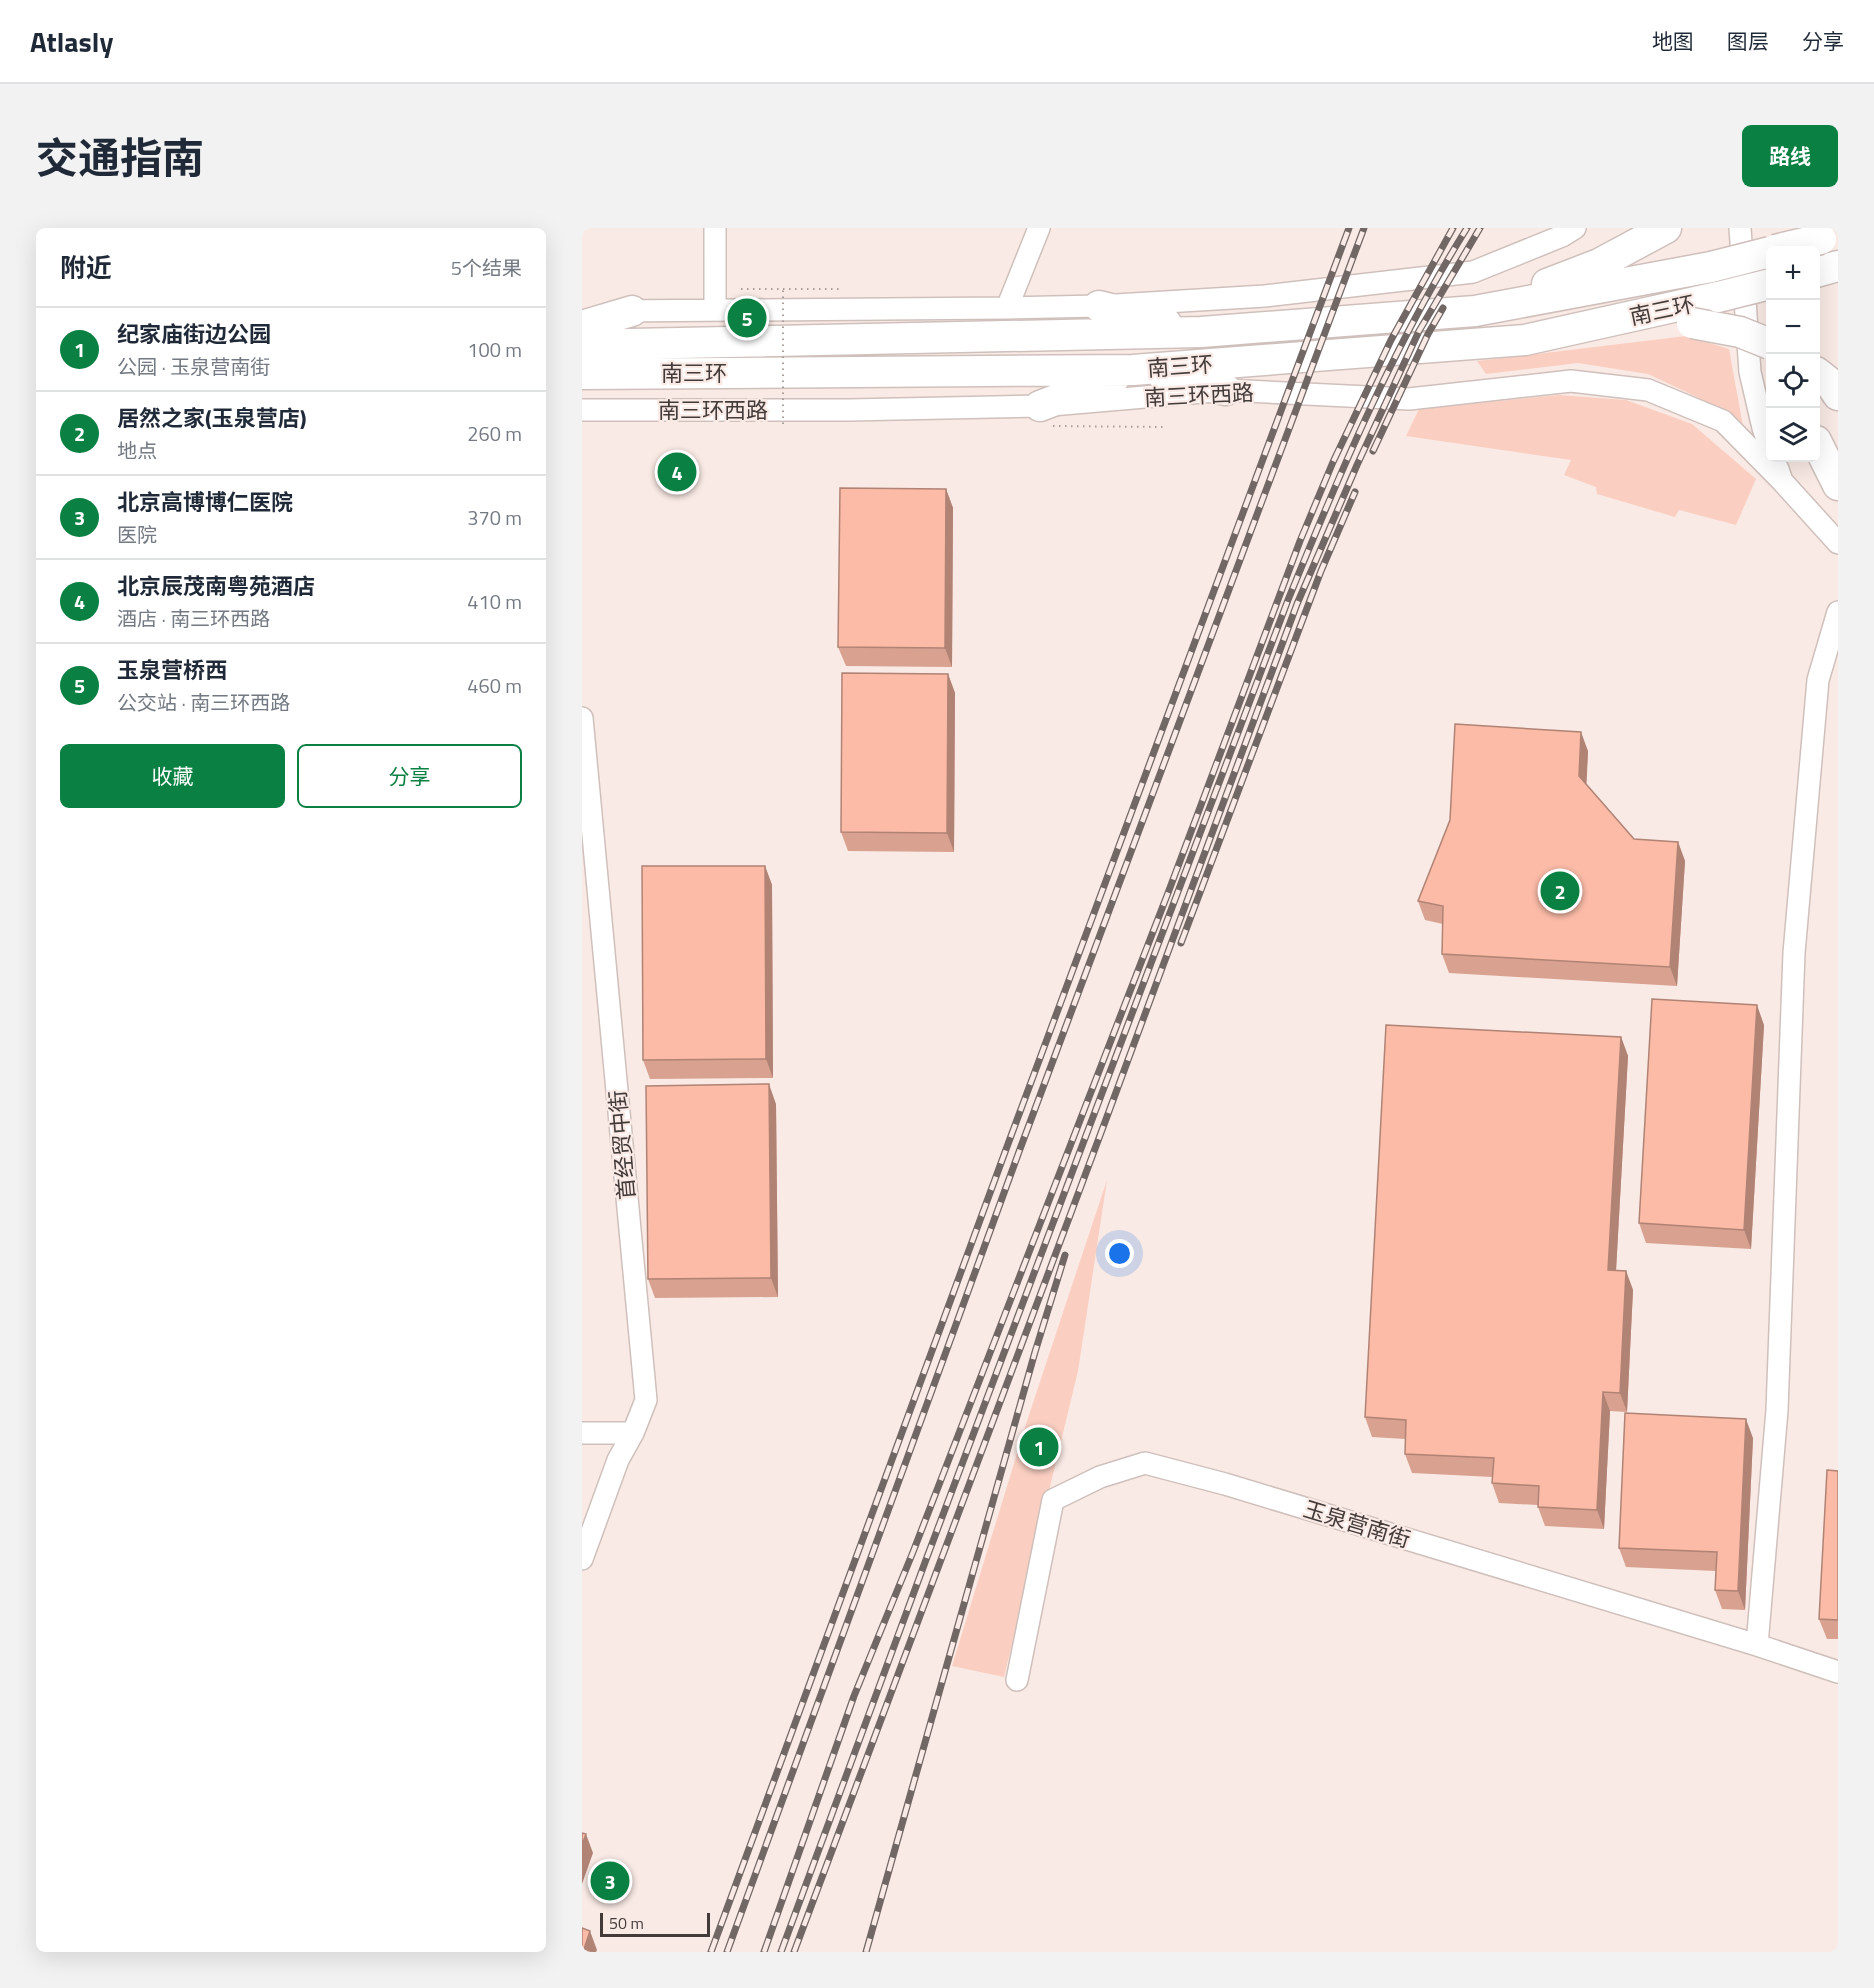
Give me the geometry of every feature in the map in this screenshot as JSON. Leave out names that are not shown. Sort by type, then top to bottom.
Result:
[{"type":"highway","points":[[1475,311],[1599,264],[1666,228]]},
{"type":"highway","points":[[1786,246],[1788,228]]},
{"type":"highway","points":[[1792,246],[1829,237]]},
{"type":"highway","name":"南三环","points":[[582,345],[1201,332],[1475,311],[1711,267],[1766,253]]},
{"type":"highway","name":"南三环","points":[[582,374],[1133,370],[1526,340],[1766,285]]},
{"type":"highway","points":[[1098,306],[1201,332]]},
{"type":"highway","points":[[582,326],[632,311]]},
{"type":"highway","points":[[1526,340],[1692,323],[1740,332],[1766,342]]},
{"type":"highway","points":[[1045,416],[1133,370],[1226,390]]},
{"type":"highway","points":[[1820,451],[1838,485]]},
{"type":"street","points":[[715,228],[715,310]]},
{"type":"street","points":[[1007,308],[1039,228]]},
{"type":"street","points":[[582,311],[1007,308],[1098,306],[1265,296],[1473,272],[1562,236],[1575,228]]},
{"type":"street","points":[[1740,228],[1750,372],[1766,437]]},
{"type":"street","name":"南三环西路","points":[[582,410],[849,410],[1045,416],[1226,390],[1409,399],[1571,381],[1648,390],[1723,421],[1838,543]]},
{"type":"street","points":[[1775,462],[1782,481]]},
{"type":"street","points":[[1757,1645],[1777,1410],[1794,952],[1818,680],[1838,612]]},
{"type":"street","name":"首经贸中街","points":[[582,718],[646,1400],[633,1433],[618,1460],[582,1559]]},
{"type":"street","points":[[582,1433],[633,1433]]},
{"type":"street","name":"玉泉营南街","points":[[1017,1680],[1053,1500],[1100,1477],[1145,1463],[1225,1484],[1757,1645],[1838,1672]]},
{"type":"path","points":[[741,289],[840,289]]},
{"type":"path","points":[[783,289],[783,424]]},
{"type":"path","points":[[1045,416],[1164,427]]},
{"type":"shaded area","points":[[1686,336],[1729,349],[1743,426],[1697,397],[1648,374],[1578,363],[1486,374],[1477,361]]},
{"type":"shaded area","points":[[1559,395],[1626,400],[1692,424],[1756,479],[1736,525],[1679,510],[1675,517],[1597,494],[1596,487],[1564,475],[1571,460],[1406,436],[1419,409]]},
{"type":"shaded area","points":[[1107,1180],[1078,1371],[1004,1677],[952,1666],[1027,1421]]},
{"type":"building","points":[[840,488],[946,489],[945,648],[838,647]]},
{"type":"building","points":[[842,673],[948,674],[947,833],[841,832]]},
{"type":"building","points":[[1455,724],[1581,732],[1579,776],[1634,839],[1678,842],[1670,967],[1442,954],[1443,906],[1418,901],[1450,820]]},
{"type":"building","points":[[642,866],[765,866],[766,1059],[643,1060]]},
{"type":"building","points":[[1652,999],[1757,1005],[1744,1230],[1639,1223]]},
{"type":"building","points":[[1386,1025],[1621,1037],[1608,1270],[1626,1271],[1620,1393],[1603,1392],[1597,1510],[1538,1507],[1539,1486],[1492,1483],[1494,1458],[1405,1454],[1406,1420],[1365,1417]]},
{"type":"building","points":[[769,1084],[771,1278],[648,1279],[646,1086]]},
{"type":"building","points":[[1625,1413],[1746,1419],[1738,1591],[1715,1590],[1717,1552],[1619,1548]]},
{"type":"building","points":[[1827,1470],[1838,1471],[1838,1620],[1819,1619]]},
{"type":"building","points":[[582,1833],[586,1834],[582,1845]]},
{"type":"building","points":[[582,1928],[590,1931],[583,1952],[582,1952]]},
{"type":"railway","points":[[711,1952],[1008,1144],[1349,228]]},
{"type":"railway","points":[[727,1952],[1020,1149],[1364,228]]},
{"type":"railway","points":[[764,1952],[854,1696],[913,1552],[1168,893],[1300,541],[1333,462],[1391,340],[1453,228]]},
{"type":"railway","points":[[781,1952],[927,1557],[1288,600],[1348,457],[1392,363],[1440,272],[1467,228]]},
{"type":"railway","points":[[794,1952],[1297,604],[1357,465],[1419,331],[1480,228]]},
{"type":"railway","points":[[1373,451],[1428,334],[1443,308]]},
{"type":"railway","points":[[1181,943],[1321,571],[1355,492]]},
{"type":"railway","points":[[866,1952],[1035,1352],[1065,1255]]},
{"type":"place","name":"玉泉营桥西","points":[[747,318]]},
{"type":"place","name":"北京辰茂南粤苑酒店","points":[[677,472]]},
{"type":"place","name":"居然之家(玉泉营店)","points":[[1560,891]]},
{"type":"place","name":"纪家庙街边公园","points":[[1039,1447]]},
{"type":"place","name":"北京高博博仁医院","points":[[610,1881]]}]
